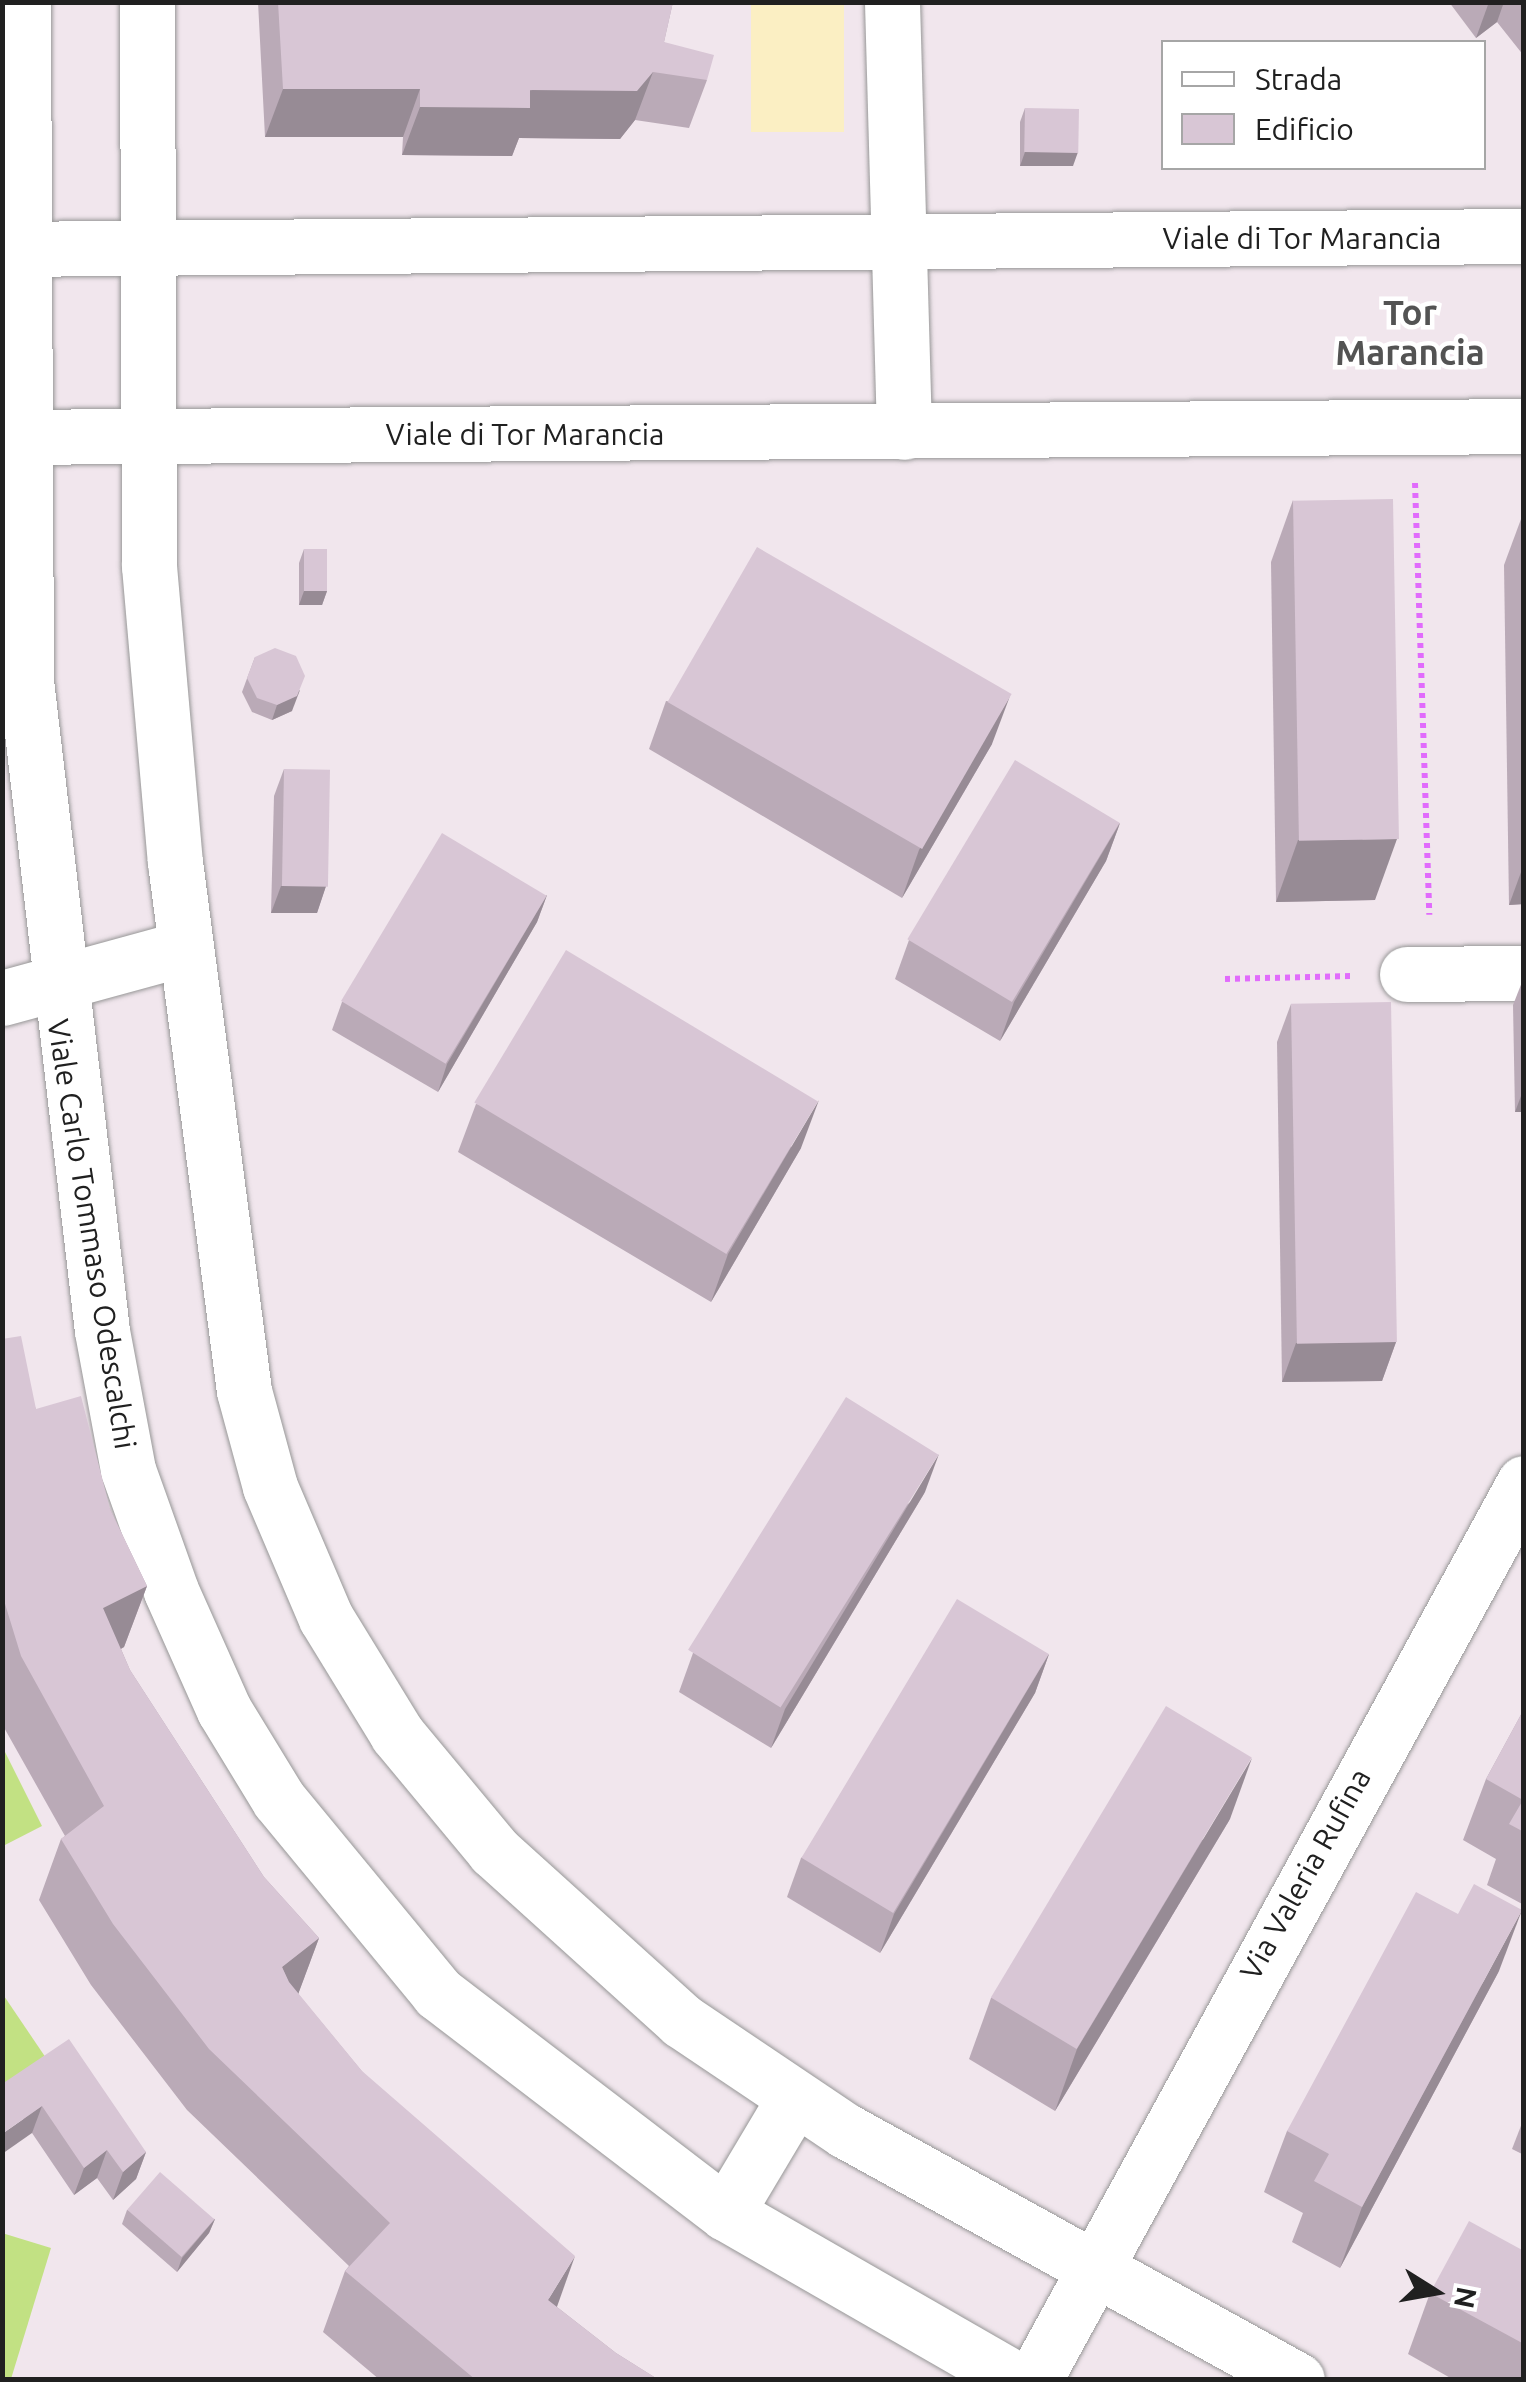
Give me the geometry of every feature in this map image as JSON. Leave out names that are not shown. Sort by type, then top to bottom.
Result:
[{"type":"street","points":[[15,437],[12,249],[23,2]]},
{"type":"street","points":[[147,2],[146,437],[156,676],[186,948],[244,1391],[270,1487],[326,1618],[398,1734],[494,1851],[624,1973],[794,2099],[1297,2380]]},
{"type":"street","points":[[892,2],[904,432]]},
{"type":"street","name":"Viale di Tor Marancia","points":[[12,249],[1524,236]]},
{"type":"street","name":"Viale di Tor Marancia","points":[[15,437],[1524,426]]},
{"type":"street","name":"Viale Carlo Tommaso Odescalchi","points":[[15,437],[26,682],[55,981],[124,1451],[224,1710],[303,1834],[438,1993],[726,2213],[1017,2380]]},
{"type":"street","name":"Viale Carlo Tommaso Odescalchi","points":[[55,981],[186,948]]},
{"type":"street","points":[[1419,974],[1524,973]]},
{"type":"street","points":[[2,998],[55,981]]},
{"type":"street","name":"Via Valeria Rufina","points":[[1092,2268],[1524,1483]]},
{"type":"street","points":[[726,2213],[794,2099]]},
{"type":"street","points":[[1034,2380],[1092,2268]]},
{"type":"path","points":[[1226,979],[1419,974],[1414,427]]},
{"type":"shaded area","points":[[751,3],[844,3],[844,132],[751,132]]},
{"type":"green space","points":[[2,1746],[42,1826],[3,1846],[2,1846]]},
{"type":"green space","points":[[2,1993],[46,2058],[2,2088]]},
{"type":"green space","points":[[2,2233],[51,2248],[11,2379],[3,2379]]},
{"type":"building","points":[[278,2],[673,2],[664,42],[714,55],[707,80],[653,72],[637,91],[530,90],[530,108],[420,107],[420,89],[283,89]]},
{"type":"building","points":[[1025,108],[1079,109],[1078,153],[1024,152]]},
{"type":"building","points":[[1393,499],[1399,839],[1299,841],[1293,501]]},
{"type":"building","points":[[757,547],[1012,694],[922,849],[668,702]]},
{"type":"building","points":[[304,549],[327,549],[327,591],[304,591]]},
{"type":"building","points":[[275,648],[296,656],[305,676],[297,696],[277,705],[257,698],[247,678],[255,657]]},
{"type":"building","points":[[1015,760],[1120,823],[1012,1002],[907,939]]},
{"type":"building","points":[[284,769],[330,770],[328,887],[282,886]]},
{"type":"building","points":[[442,833],[547,896],[446,1064],[341,1001]]},
{"type":"building","points":[[566,950],[818,1101],[726,1254],[474,1103]]},
{"type":"building","points":[[1391,1002],[1397,1342],[1297,1344],[1291,1004]]},
{"type":"building","points":[[21,1336],[36,1409],[81,1396],[110,1509],[147,1586],[103,1608],[130,1670],[264,1877],[319,1938],[282,1967],[289,1982],[362,2071],[575,2256],[548,2300],[616,2353],[659,2380],[476,2380],[345,2271],[390,2223],[209,2049],[113,1924],[61,1839],[104,1806],[21,1656],[2,1594],[2,1339]]},
{"type":"building","points":[[846,1397],[938,1455],[781,1707],[688,1650]]},
{"type":"building","points":[[957,1599],[1049,1654],[893,1913],[801,1858]]},
{"type":"building","points":[[1166,1706],[1252,1758],[1077,2049],[991,1997]]},
{"type":"building","points":[[1524,1709],[1524,1832],[1509,1824],[1523,1800],[1486,1779]]},
{"type":"building","points":[[1474,1884],[1522,1910],[1362,2207],[1314,2181],[1329,2154],[1287,2131],[1416,1892],[1458,1914]]},
{"type":"building","points":[[69,2039],[146,2152],[123,2172],[107,2150],[84,2168],[42,2106],[2,2134],[2,2084]]},
{"type":"building","points":[[160,2172],[214,2219],[182,2257],[127,2210]]},
{"type":"building","points":[[1469,2221],[1524,2251],[1524,2344],[1430,2293]]},
{"type":"district","name":"Tor Marancia","points":[[1410,332]]}]
